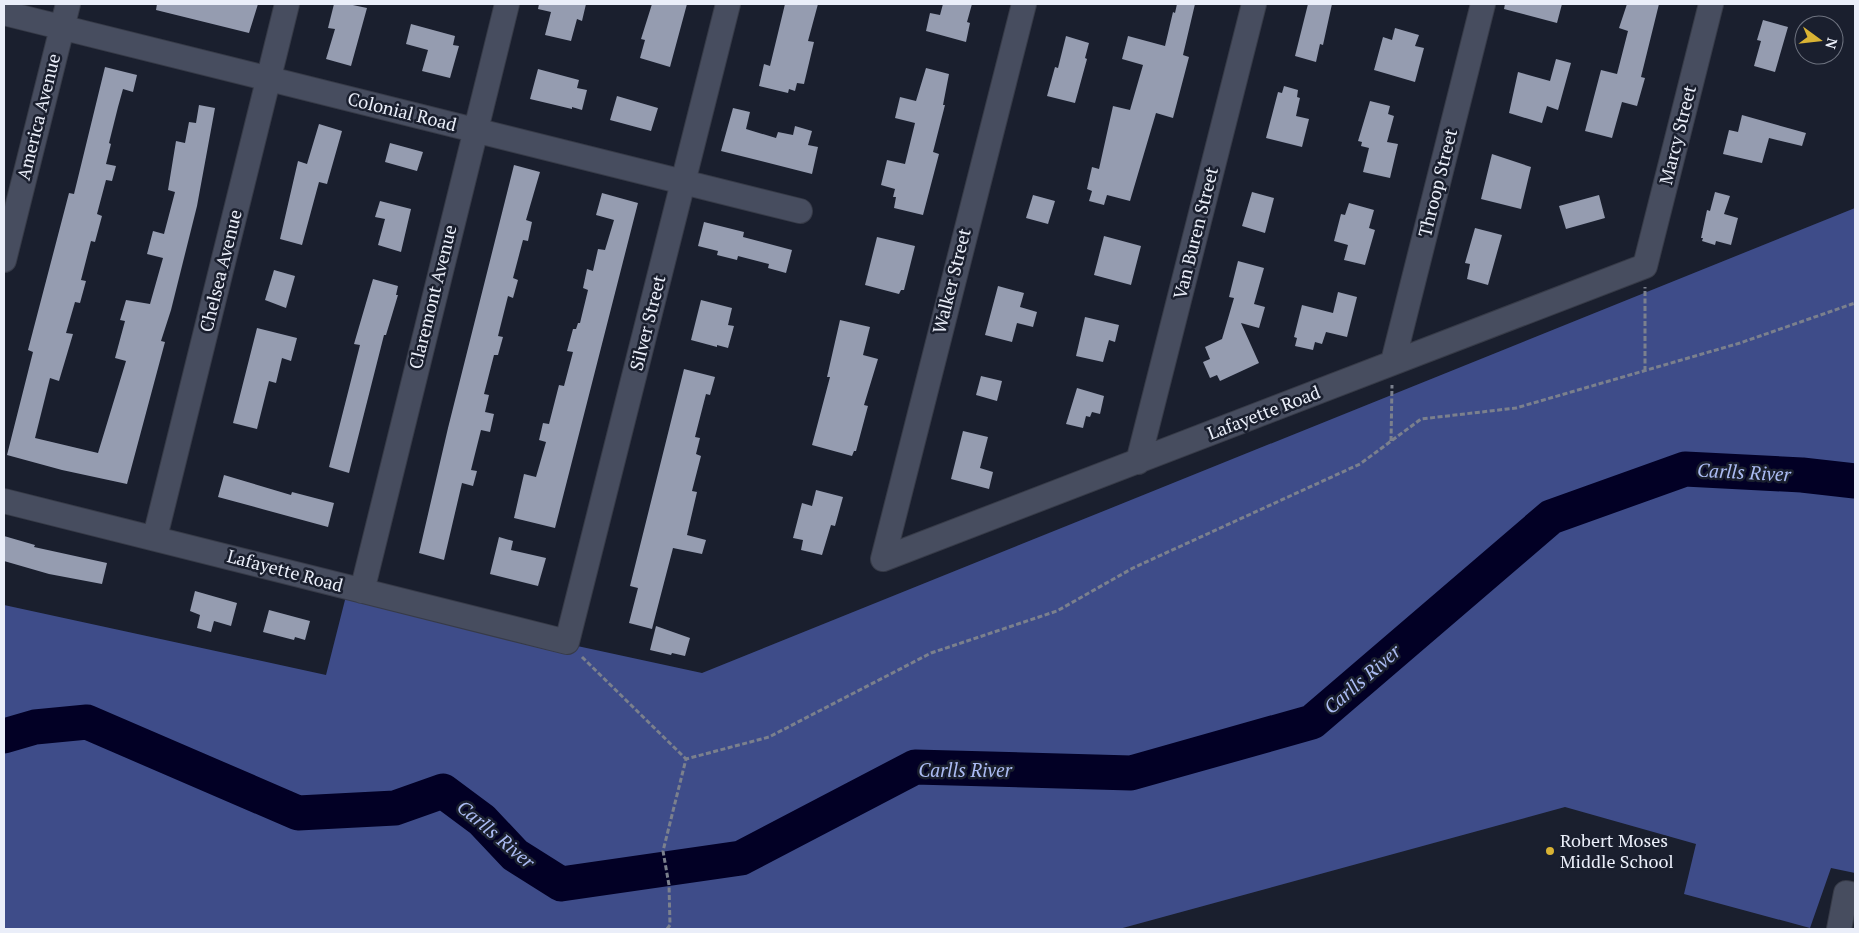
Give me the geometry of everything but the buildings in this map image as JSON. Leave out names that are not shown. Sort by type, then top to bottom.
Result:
[{"type":"street","name":"America Avenue","points":[[4,260],[68,4]]},
{"type":"street","name":"Chelsea Avenue","points":[[155,537],[287,4]]},
{"type":"street","name":"Claremont Avenue","points":[[362,591],[474,131],[507,4]]},
{"type":"street","name":"Silver Street","points":[[567,642],[728,4]]},
{"type":"street","name":"Walker Street","points":[[883,560],[1024,4]]},
{"type":"street","name":"Van Buren Street","points":[[1138,462],[1254,4]]},
{"type":"street","name":"Throop Street","points":[[1393,362],[1483,4]]},
{"type":"street","name":"Marcy Street","points":[[1645,266],[1711,4]]},
{"type":"street","name":"Colonial Road","points":[[4,13],[800,211]]},
{"type":"street","name":"Lafayette Road","points":[[883,560],[1645,266]]},
{"type":"street","name":"Lafayette Road","points":[[4,501],[155,537],[567,642]]},
{"type":"street","points":[[1839,929],[1851,894]]},
{"type":"path","points":[[1644,371],[1645,266]]},
{"type":"path","points":[[686,759],[769,737],[931,653],[1058,611],[1132,568],[1360,464],[1421,419],[1516,408],[1740,343],[1855,303]]},
{"type":"path","points":[[1391,442],[1393,362]]},
{"type":"path","points":[[567,642],[686,759]]},
{"type":"path","points":[[667,929],[670,925],[669,885],[663,852],[686,759]]},
{"type":"shaded area","points":[[1855,208],[1855,873],[1831,868],[1810,928],[1684,894],[1696,844],[1565,807],[1119,929],[4,929],[4,605],[326,675],[346,596],[702,673]]},
{"type":"waterway","name":"Carlls River","points":[[4,736],[35,727],[87,722],[298,813],[395,808],[443,791],[482,820],[515,855],[561,884],[741,858],[915,767],[1131,773],[1312,722],[1551,517],[1685,469],[1802,475],[1855,481]]},
{"type":"place","name":"Robert Moses Middle School","points":[[1550,851]]}]
